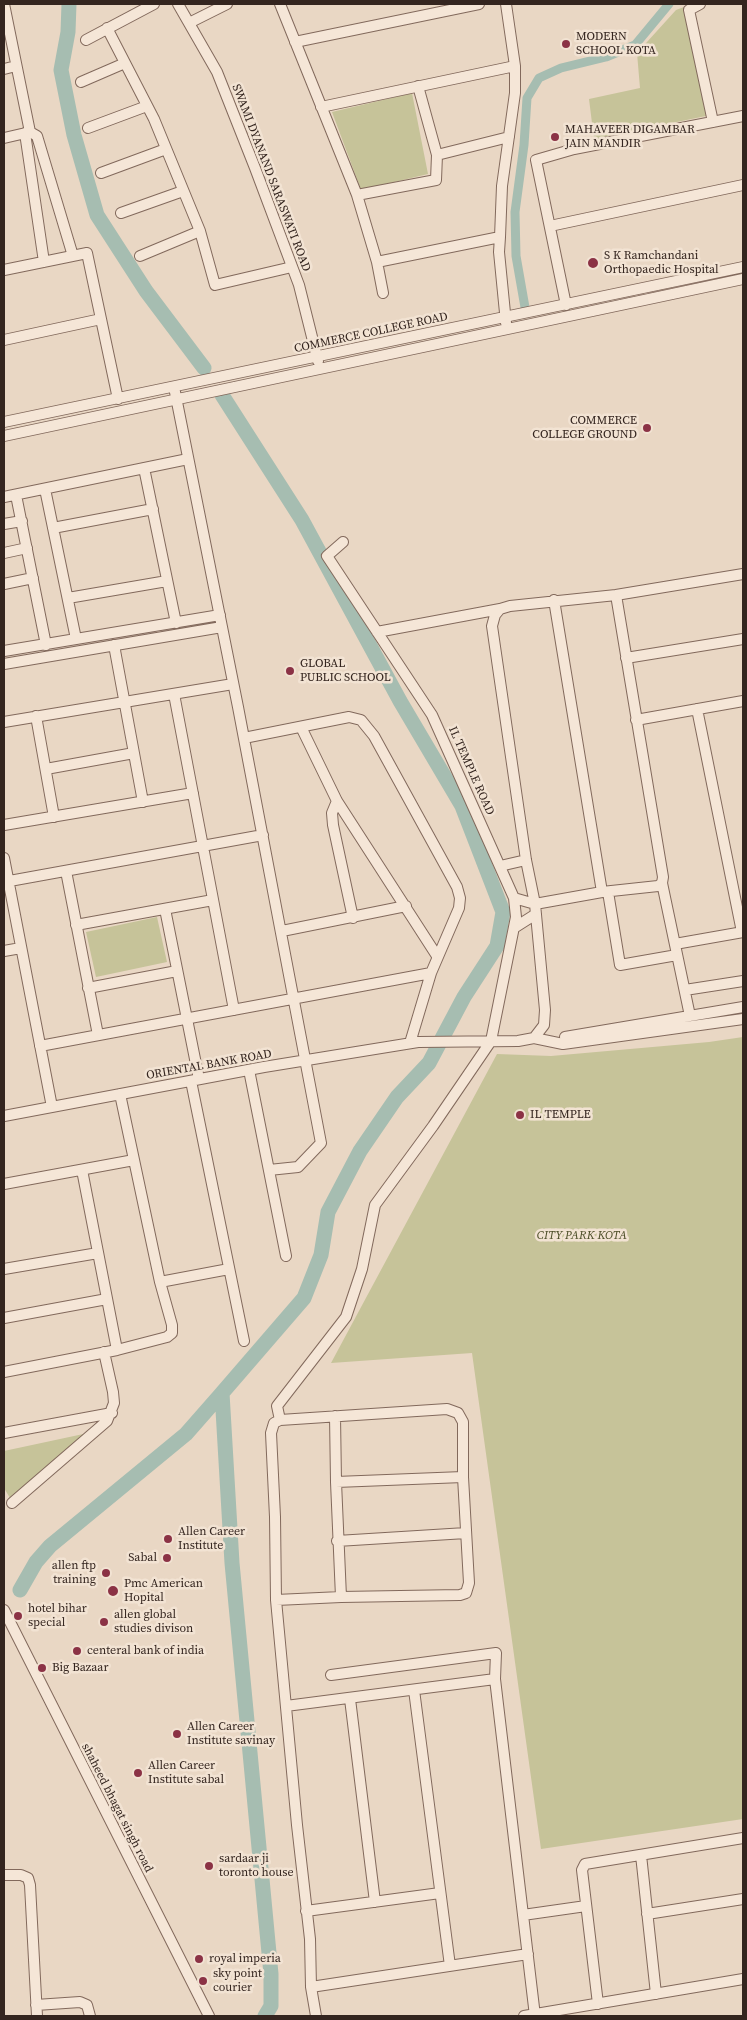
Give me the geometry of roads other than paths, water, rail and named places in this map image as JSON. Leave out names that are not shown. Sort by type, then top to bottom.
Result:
[{"type":"street","points":[[4,4],[27,133],[44,262]]},
{"type":"street","points":[[86,40],[154,4]]},
{"type":"street","name":"SWAMI DYANAND SARASWATI ROAD","points":[[178,4],[217,72],[292,267],[320,370]]},
{"type":"street","points":[[189,23],[227,4]]},
{"type":"street","points":[[280,4],[357,195],[377,262],[383,292]]},
{"type":"street","points":[[295,42],[478,4]]},
{"type":"street","points":[[506,4],[515,66],[515,93],[502,186],[499,252],[505,318],[508,329]]},
{"type":"street","points":[[700,4],[689,10],[713,122]]},
{"type":"street","points":[[107,28],[147,106],[166,149],[200,231],[215,285],[292,267]]},
{"type":"street","points":[[81,82],[125,63]]},
{"type":"street","points":[[4,69],[16,66]]},
{"type":"street","points":[[322,107],[515,66]]},
{"type":"street","points":[[357,195],[436,180],[436,154],[418,86]]},
{"type":"street","points":[[88,128],[147,106]]},
{"type":"street","points":[[566,305],[536,160],[574,149],[743,116]]},
{"type":"street","points":[[4,138],[27,133],[37,136],[73,256]]},
{"type":"street","points":[[436,154],[509,137]]},
{"type":"street","points":[[101,173],[166,149]]},
{"type":"street","points":[[550,226],[743,185]]},
{"type":"street","points":[[121,214],[183,191]]},
{"type":"street","points":[[140,256],[200,231]]},
{"type":"street","points":[[377,262],[500,237]]},
{"type":"street","points":[[4,270],[87,253],[118,399]]},
{"type":"street","name":"COMMERCE COLLEGE ROAD","points":[[4,422],[743,267]]},
{"type":"street","points":[[4,436],[320,370],[743,278]]},
{"type":"street","points":[[4,340],[101,320]]},
{"type":"street","points":[[174,387],[234,684],[307,1060],[321,1143],[298,1167],[269,1170]]},
{"type":"street","points":[[4,497],[188,459]]},
{"type":"street","points":[[144,468],[176,623]]},
{"type":"street","points":[[45,489],[76,639]]},
{"type":"street","points":[[16,495],[46,644]]},
{"type":"street","points":[[53,528],[152,509]]},
{"type":"street","points":[[4,524],[22,520]]},
{"type":"street","name":"IL TEMPLE ROAD","points":[[343,542],[327,556],[432,715],[514,898],[516,909],[514,928],[490,1041]]},
{"type":"street","points":[[4,553],[27,548]]},
{"type":"street","points":[[377,632],[510,606],[616,595],[743,574],[743,578]]},
{"type":"street","points":[[4,584],[33,578]]},
{"type":"street","points":[[68,598],[167,581]]},
{"type":"street","points":[[616,595],[663,877],[662,883],[690,1016]]},
{"type":"street","points":[[554,600],[605,892],[620,965],[678,955]]},
{"type":"street","points":[[500,609],[492,626],[526,860],[536,909],[545,1010],[544,1025],[534,1038]]},
{"type":"street","points":[[4,652],[220,616]]},
{"type":"street","points":[[4,664],[222,627]]},
{"type":"street","points":[[626,658],[743,639]]},
{"type":"street","points":[[114,645],[143,802]]},
{"type":"street","points":[[4,722],[234,684]]},
{"type":"street","points":[[174,694],[234,1010]]},
{"type":"street","points":[[636,720],[743,701]]},
{"type":"street","points":[[675,944],[743,932],[698,709]]},
{"type":"street","points":[[36,716],[54,817]]},
{"type":"street","points":[[244,738],[349,717],[361,720],[374,736],[457,887],[460,898],[459,908],[431,973],[414,1042]]},
{"type":"street","points":[[301,727],[337,801],[437,956]]},
{"type":"street","points":[[46,769],[134,753]]},
{"type":"street","points":[[4,825],[193,793]]},
{"type":"street","points":[[337,801],[332,814],[333,825],[353,918]]},
{"type":"street","points":[[6,881],[263,836]]},
{"type":"street","points":[[4,858],[6,881],[52,1106]]},
{"type":"street","points":[[500,866],[526,860]]},
{"type":"street","points":[[66,871],[98,1036]]},
{"type":"street","points":[[514,928],[536,909],[605,892],[658,886],[662,883]]},
{"type":"street","points":[[514,898],[536,909]]},
{"type":"street","points":[[76,925],[213,900]]},
{"type":"street","points":[[282,931],[406,906]]},
{"type":"street","points":[[165,909],[187,1019],[195,1080],[244,1341]]},
{"type":"street","points":[[4,951],[21,948]]},
{"type":"street","points":[[88,988],[177,971]]},
{"type":"street","points":[[40,1046],[431,973]]},
{"type":"street","points":[[685,990],[743,981]]},
{"type":"street","points":[[555,1041],[563,1037],[743,1007]]},
{"type":"street","name":"ORIENTAL BANK ROAD","points":[[4,1116],[250,1070],[414,1042],[518,1041],[534,1038],[564,1044],[743,1019]]},
{"type":"street","points":[[280,1420],[277,1406],[346,1317],[362,1269],[374,1205],[432,1126],[490,1041]]},
{"type":"street","points":[[250,1070],[286,1256]]},
{"type":"street","points":[[4,1372],[117,1350],[167,1337],[172,1333],[172,1325],[160,1282],[120,1094]]},
{"type":"street","points":[[4,1184],[134,1160]]},
{"type":"street","points":[[82,1170],[117,1350]]},
{"type":"street","points":[[4,1269],[98,1253]]},
{"type":"street","points":[[160,1282],[229,1269]]},
{"type":"street","points":[[4,1318],[107,1299]]},
{"type":"street","points":[[12,1503],[103,1427],[112,1413],[114,1404],[113,1392],[104,1352]]},
{"type":"street","points":[[276,1600],[460,1595],[466,1593],[469,1583],[463,1422],[458,1413],[447,1409],[280,1420],[274,1423],[272,1433],[276,1600],[316,2016]]},
{"type":"street","points":[[4,1433],[112,1413]]},
{"type":"street","points":[[335,1416],[337,1541],[341,1597]]},
{"type":"street","points":[[336,1482],[464,1477]]},
{"type":"street","points":[[337,1541],[466,1534]]},
{"type":"street","name":"shaheed bhagat singh road","points":[[4,1611],[209,2016]]},
{"type":"street","points":[[331,1675],[496,1653],[495,1679],[535,2015]]},
{"type":"street","points":[[286,1706],[495,1679]]},
{"type":"street","points":[[414,1690],[450,1966]]},
{"type":"street","points":[[350,1699],[375,1902]]},
{"type":"street","points":[[598,2004],[582,1870],[585,1864],[743,1838]]},
{"type":"street","points":[[641,1855],[656,1994]]},
{"type":"street","points":[[4,1875],[21,1875],[28,1878],[30,1885],[36,2016]]},
{"type":"street","points":[[306,1911],[440,1893]]},
{"type":"street","points":[[647,1914],[743,1899]]},
{"type":"street","points":[[523,1915],[586,1906]]},
{"type":"street","points":[[312,1987],[528,1954]]},
{"type":"street","points":[[524,2016],[743,1979]]},
{"type":"street","points":[[36,2005],[80,2002],[87,2005],[90,2016]]},
{"type":"waterway","points":[[69,4],[68,32],[61,70],[74,135],[97,215],[146,291],[204,368]]},
{"type":"waterway","points":[[526,313],[516,256],[515,212],[524,145],[527,98],[539,78],[561,68],[606,57],[635,45],[669,4]]},
{"type":"waterway","points":[[222,395],[302,520],[400,701],[462,806],[503,912],[497,946],[464,997],[429,1063],[397,1097],[360,1151],[328,1212],[321,1255],[304,1298],[222,1393],[232,1563],[271,1974],[271,2006],[265,2016]]},
{"type":"waterway","points":[[20,1590],[36,1562],[50,1546],[186,1434],[222,1393]]},
{"type":"place","name":"MODERN SCHOOL KOTA","points":[[566,44]]},
{"type":"place","name":"MAHAVEER DIGAMBAR JAIN MANDIR","points":[[555,137]]},
{"type":"place","name":"S K Ramchandani Orthopaedic Hospital","points":[[593,263]]},
{"type":"place","name":"COMMERCE COLLEGE GROUND","points":[[647,428]]},
{"type":"place","name":"GLOBAL PUBLIC SCHOOL","points":[[290,671]]},
{"type":"place","name":"IL TEMPLE","points":[[520,1115]]},
{"type":"place","name":"Allen Career Institute","points":[[168,1539]]},
{"type":"place","name":"Sabal","points":[[167,1558]]},
{"type":"place","name":"allen ftp training","points":[[106,1573]]},
{"type":"place","name":"Pmc American Hopital","points":[[113,1591]]},
{"type":"place","name":"hotel bihar special","points":[[18,1616]]},
{"type":"place","name":"allen global studies divison","points":[[104,1622]]},
{"type":"place","name":"centeral bank of india","points":[[77,1651]]},
{"type":"place","name":"Big Bazaar","points":[[42,1668]]},
{"type":"place","name":"Allen Career Institute savinay","points":[[177,1734]]},
{"type":"place","name":"Allen Career Institute sabal","points":[[138,1773]]},
{"type":"place","name":"sardaar ji toronto house","points":[[209,1866]]},
{"type":"place","name":"royal imperia","points":[[199,1959]]},
{"type":"place","name":"sky point courier","points":[[203,1981]]},
{"type":"park label","name":"CITY PARK KOTA","points":[[582,1236]]}]
